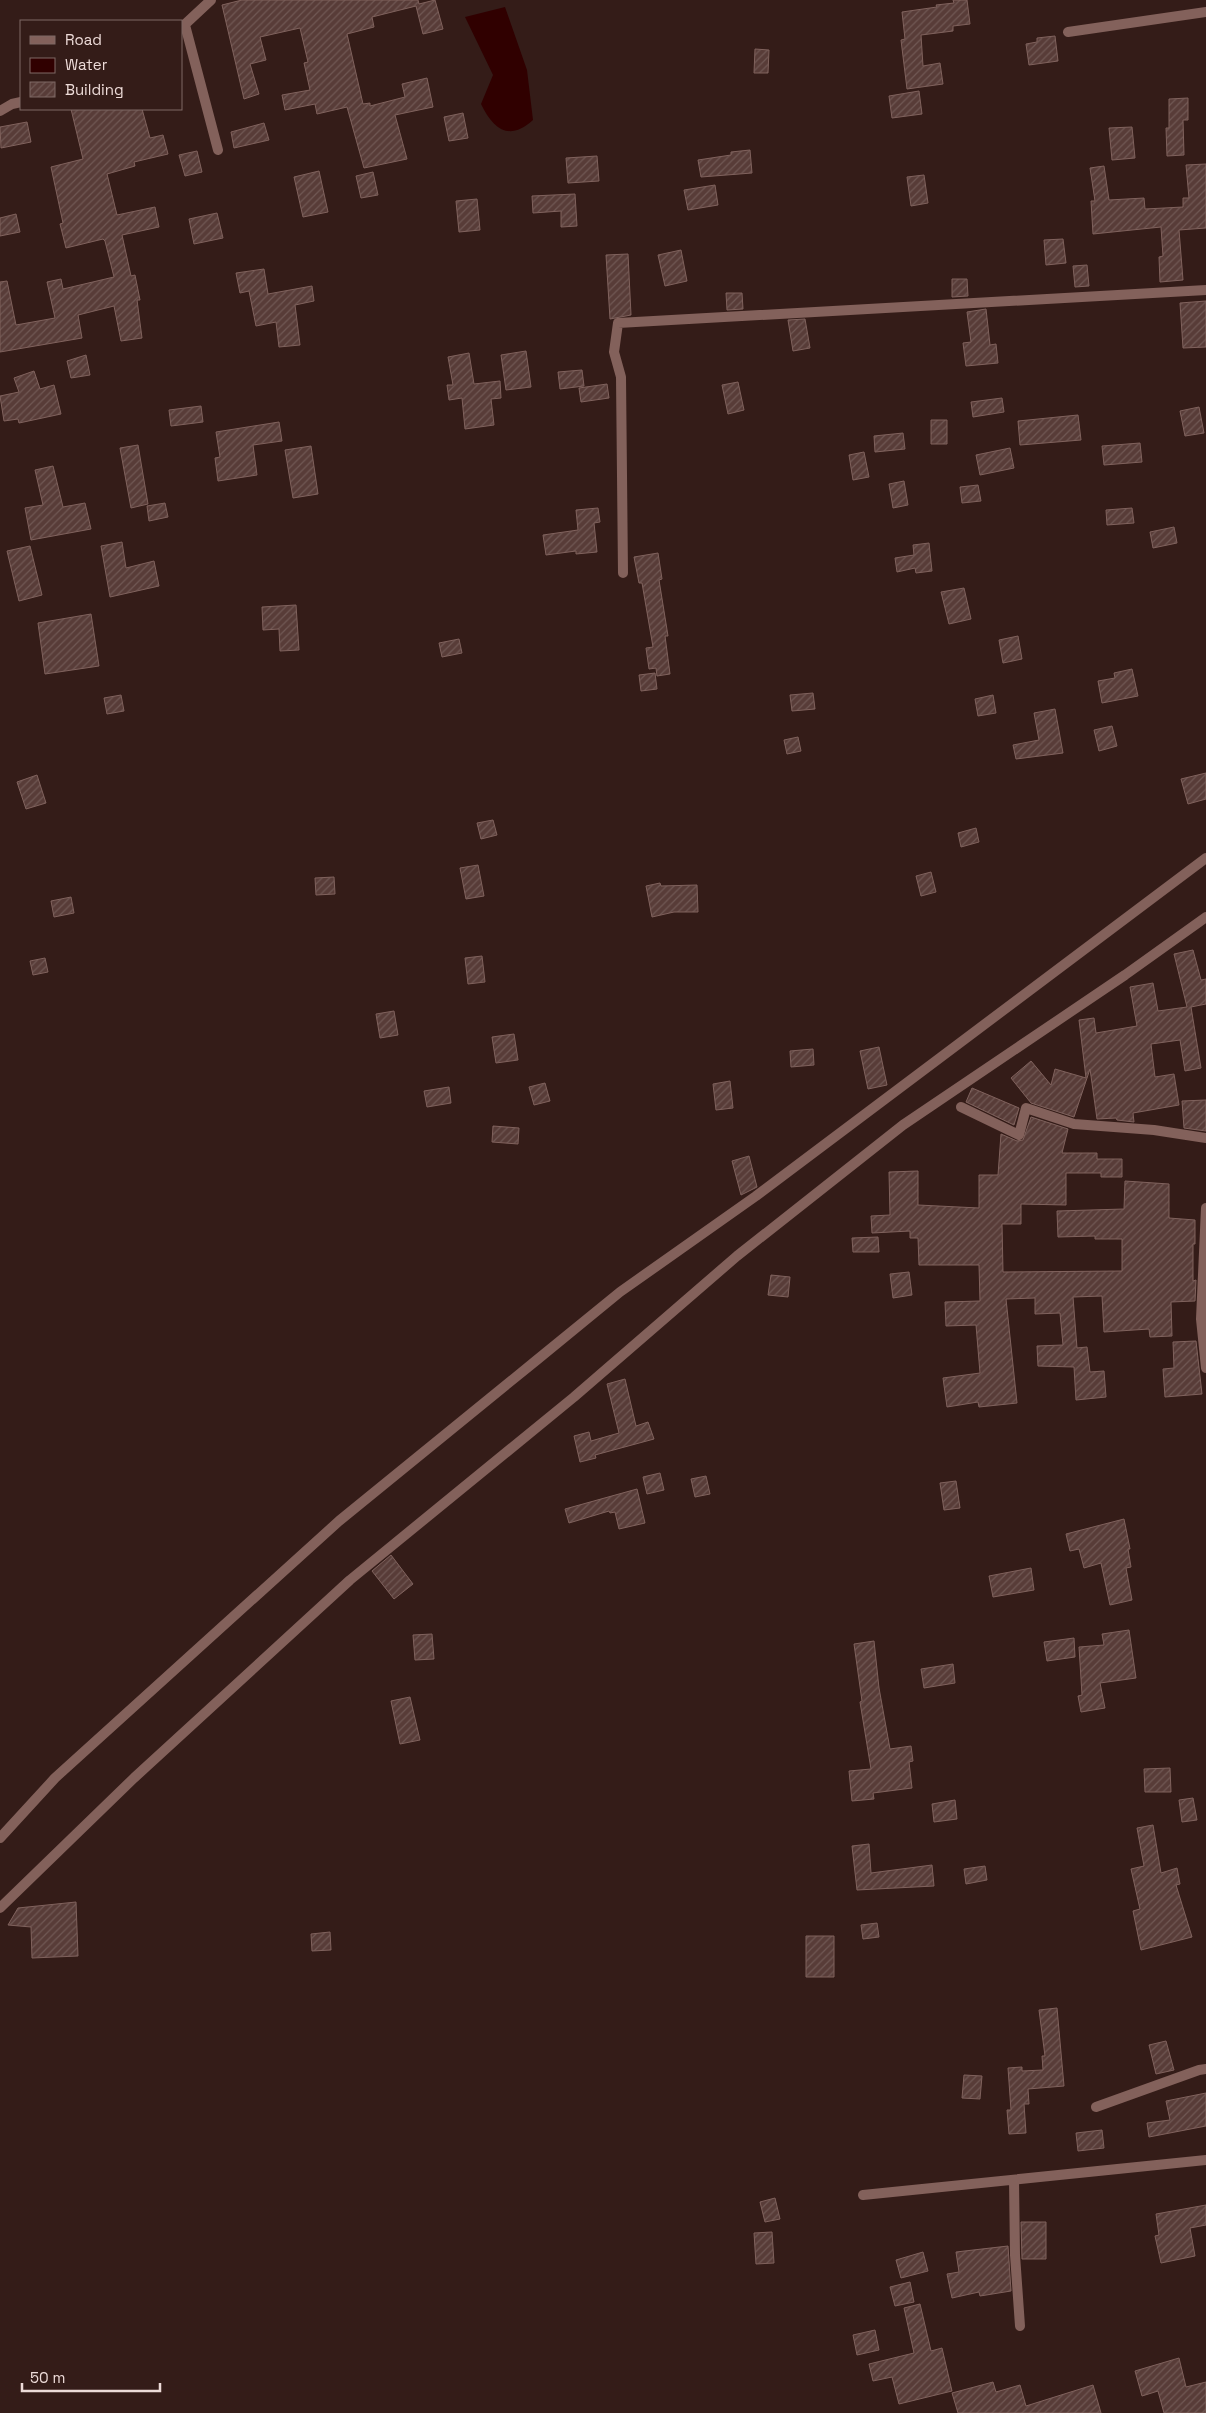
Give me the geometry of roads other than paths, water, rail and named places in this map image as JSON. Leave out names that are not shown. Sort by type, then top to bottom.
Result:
[{"type":"street","points":[[211,0],[183,27],[218,150]]},
{"type":"street","points":[[1068,32],[1206,12]]},
{"type":"street","points":[[0,111],[12,104],[20,102]]},
{"type":"street","points":[[623,573],[621,377],[614,352],[618,323],[1206,290]]},
{"type":"street","points":[[0,1838],[55,1778],[338,1521],[590,1316],[620,1292],[756,1196],[1206,858]]},
{"type":"street","points":[[0,1908],[134,1778],[350,1580],[566,1403],[737,1256],[903,1125],[1125,975],[1206,916]]},
{"type":"street","points":[[961,1107],[1019,1135],[1026,1108],[1074,1124],[1154,1130],[1206,1138]]},
{"type":"street","points":[[1206,1208],[1201,1319],[1206,1368]]},
{"type":"street","points":[[1096,2108],[1198,2070],[1206,2069]]},
{"type":"street","points":[[863,2195],[1206,2160]]},
{"type":"street","points":[[1014,2180],[1015,2255],[1020,2326]]},
{"type":"water","points":[[505,7],[527,70],[533,120],[524,127],[509,131],[502,130],[496,126],[481,104],[493,75],[465,17]]}]
